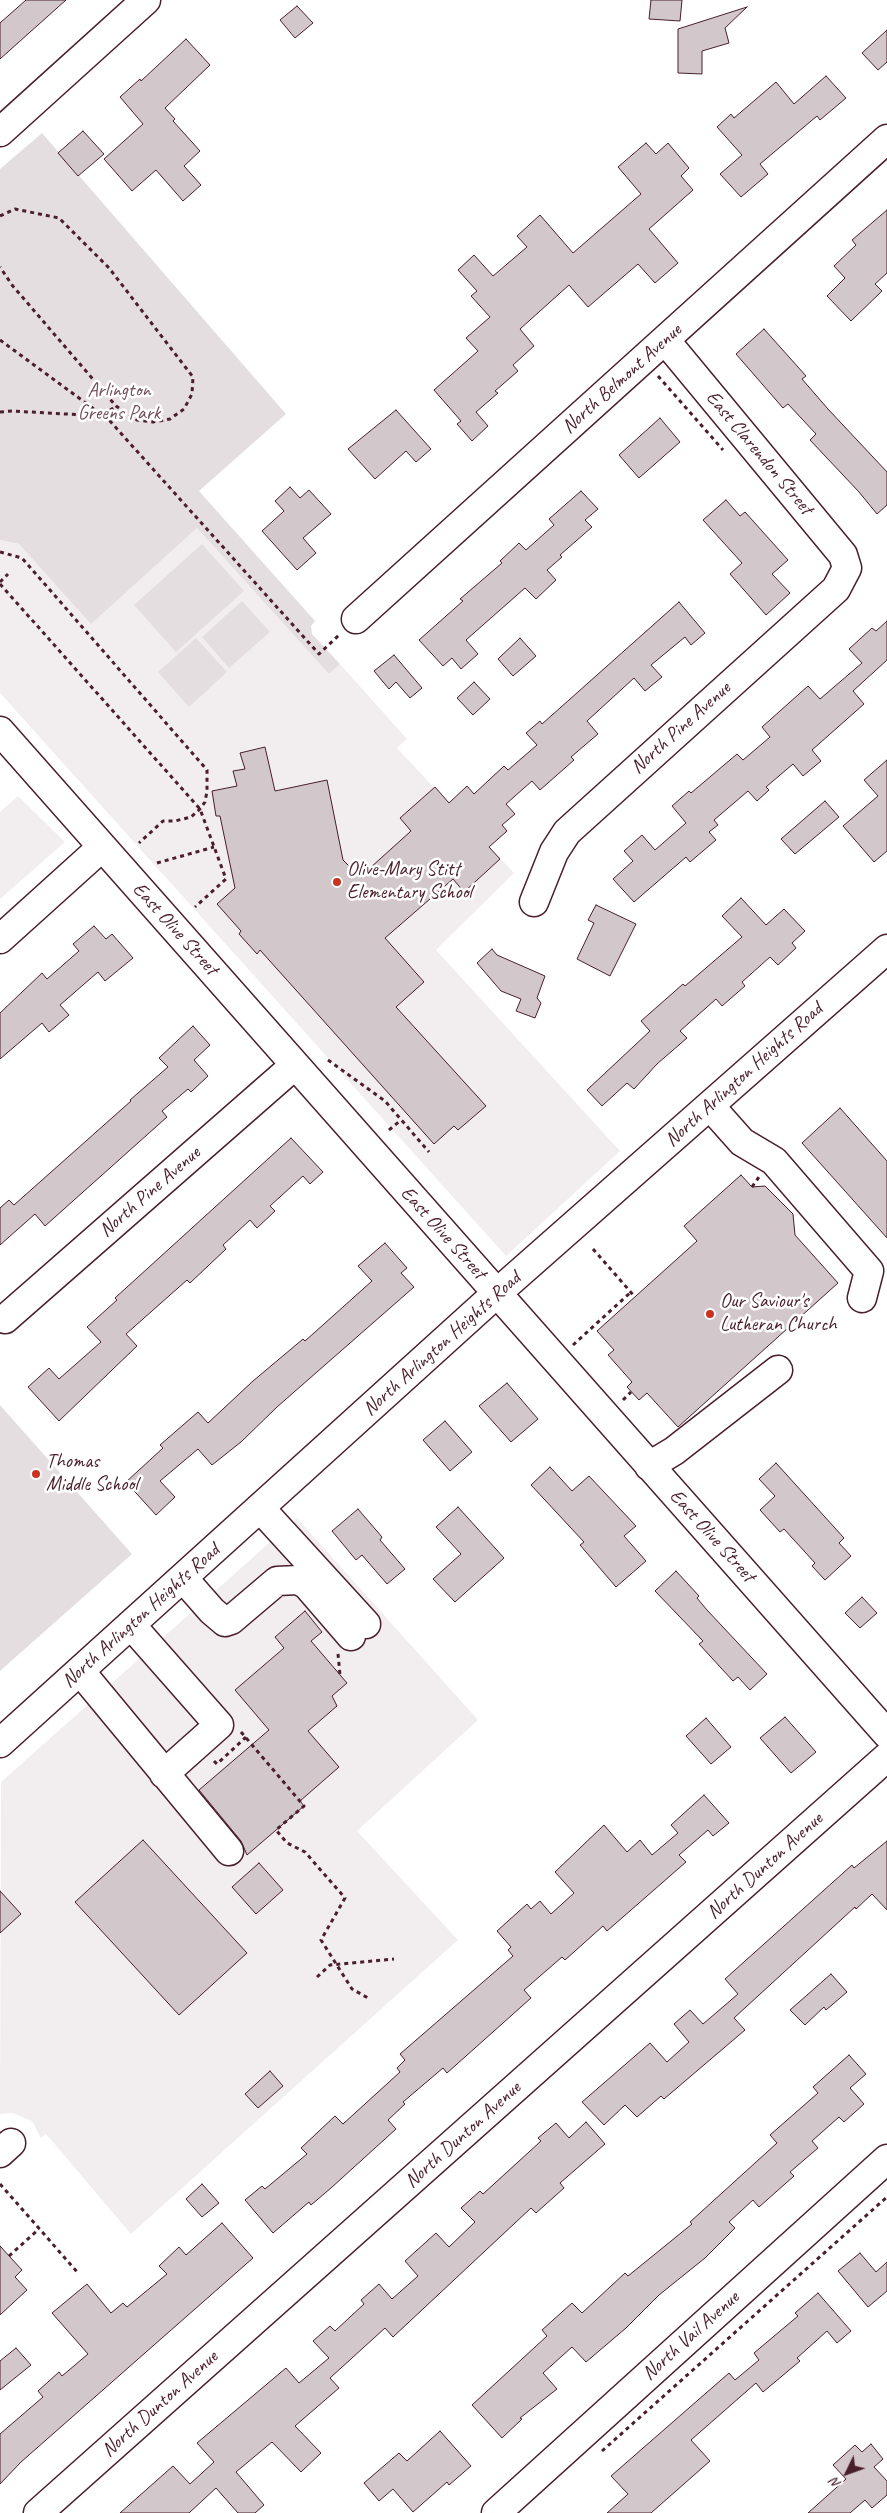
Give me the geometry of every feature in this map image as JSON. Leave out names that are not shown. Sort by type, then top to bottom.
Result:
[{"type":"street","points":[[0,132],[146,0]]},
{"type":"street","name":"North Belmont Avenue","points":[[356,619],[887,139]]},
{"type":"street","name":"East Clarendon Street","points":[[665,340],[844,554],[847,568]]},
{"type":"street","name":"North Pine Avenue","points":[[534,902],[554,852],[567,832],[836,589],[847,568]]},
{"type":"street","name":"East Olive Street","points":[[0,731],[887,1734]]},
{"type":"street","points":[[0,939],[102,847]]},
{"type":"street","name":"North Arlington Heights Road","points":[[0,1743],[497,1294],[887,949]]},
{"type":"street","name":"North Pine Avenue","points":[[5,1319],[295,1064]]},
{"type":"street","points":[[710,1106],[742,1142],[774,1161],[869,1271],[862,1298]]},
{"type":"street","points":[[650,1466],[674,1451],[778,1370]]},
{"type":"street","points":[[183,1578],[212,1611],[225,1622],[232,1620],[277,1581],[298,1580],[306,1584],[359,1630],[260,1508]]},
{"type":"street","points":[[130,1625],[218,1725],[164,1774]]},
{"type":"street","points":[[80,1671],[229,1851]]},
{"type":"street","name":"North Dunton Avenue","points":[[38,2513],[887,1757]]},
{"type":"street","name":"North Vail Avenue","points":[[496,2513],[887,2159]]},
{"type":"path","points":[[0,216],[15,209],[59,218],[109,268],[193,377],[192,394],[184,409],[170,419],[153,422],[137,420],[116,406],[17,292],[0,267]]},
{"type":"path","points":[[0,340],[108,420],[319,654],[356,619]]},
{"type":"path","points":[[0,412],[102,416],[116,406]]},
{"type":"path","points":[[0,552],[22,558],[207,770],[209,781],[205,802],[200,809],[191,817],[176,821],[164,821],[139,843]]},
{"type":"path","points":[[8,574],[0,583],[200,809],[226,879],[195,907]]},
{"type":"path","points":[[157,863],[214,847]]},
{"type":"path","points":[[328,1060],[384,1101],[429,1152]]},
{"type":"path","points":[[389,1130],[401,1120]]},
{"type":"path","points":[[593,1249],[635,1297]]},
{"type":"path","points":[[556,1360],[631,1292]]},
{"type":"path","points":[[627,1397],[632,1392]]},
{"type":"path","points":[[218,1725],[235,1723],[304,1806],[276,1830],[287,1843],[305,1852],[345,1898],[321,1940],[338,1964],[352,1989],[368,1998]]},
{"type":"path","points":[[317,1977],[330,1965],[394,1959]]},
{"type":"path","points":[[0,2184],[79,2274]]},
{"type":"path","points":[[600,2454],[887,2197]]},
{"type":"path","points":[[9,2256],[40,2229]]},
{"type":"shaded area","name":"Olive-Mary Stitt Elementary School","points":[[197,528],[329,674],[340,664],[407,739],[397,748],[514,873],[436,950],[620,1151],[506,1256],[0,693],[0,540],[19,544],[91,623]]},
{"type":"shaded area","points":[[18,796],[65,842],[0,899],[0,812]]},
{"type":"shaded area","points":[[297,1518],[478,1720],[357,1831],[458,1940],[131,2234],[46,2134],[41,2138],[32,2121],[13,2113],[0,2114],[1,1782]]},
{"type":"green space","name":"Arlington Greens Park","points":[[42,133],[286,414],[199,491],[315,621],[311,626],[312,634],[340,664],[329,674],[197,528],[91,624],[19,544],[0,540],[0,169]]},
{"type":"green space","points":[[202,544],[244,591],[176,652],[134,605]]},
{"type":"green space","points":[[242,601],[270,632],[229,668],[202,637]]},
{"type":"green space","points":[[196,638],[227,672],[189,707],[158,672]]},
{"type":"green space","name":"Thomas Middle School","points":[[0,1405],[132,1554],[0,1671]]},
{"type":"building","points":[[26,0],[66,0],[0,59],[0,23]]},
{"type":"building","points":[[651,0],[682,0],[680,21],[649,19]]},
{"type":"building","points":[[297,6],[313,23],[295,38],[280,20]]},
{"type":"building","points":[[747,7],[725,28],[729,43],[702,51],[702,74],[678,73],[678,29]]},
{"type":"building","points":[[887,30],[887,62],[878,70],[862,53]]},
{"type":"building","points":[[186,39],[210,65],[165,108],[175,119],[173,121],[200,151],[184,166],[201,185],[183,201],[156,170],[132,191],[104,159],[143,124],[120,97],[140,79],[141,81]]},
{"type":"building","points":[[826,76],[846,98],[820,120],[817,116],[760,164],[768,174],[741,197],[720,174],[742,155],[717,127],[731,114],[734,118],[776,82],[794,104]]},
{"type":"building","points":[[83,131],[104,154],[78,176],[58,153]]},
{"type":"building","points":[[646,143],[656,154],[668,143],[689,168],[681,176],[693,190],[649,229],[678,263],[655,283],[638,264],[588,307],[569,285],[520,329],[534,346],[513,365],[518,371],[495,391],[498,393],[476,412],[488,426],[472,441],[457,424],[461,421],[434,390],[478,351],[466,338],[490,317],[471,296],[477,291],[458,270],[474,255],[493,276],[527,247],[517,236],[540,215],[573,253],[641,194],[618,167]]},
{"type":"building","points":[[887,210],[887,273],[875,284],[882,291],[851,321],[827,296],[845,278],[834,266],[856,245],[852,240]]},
{"type":"building","points":[[764,329],[806,376],[802,379],[887,472],[887,505],[877,514],[810,440],[816,434],[788,404],[783,408],[736,354]]},
{"type":"building","points":[[396,410],[431,449],[416,462],[406,451],[375,479],[348,449]]},
{"type":"building","points":[[660,418],[680,442],[639,478],[619,455]]},
{"type":"building","points":[[290,487],[300,498],[309,490],[331,514],[303,538],[316,553],[297,570],[262,531],[284,511],[275,501]]},
{"type":"building","points":[[581,491],[598,509],[585,520],[592,527],[560,555],[562,557],[547,570],[556,580],[536,599],[525,588],[466,640],[478,654],[461,669],[452,658],[443,666],[419,640],[463,601],[460,599],[502,563],[500,561],[519,543],[526,550],[554,525],[549,519]]},
{"type":"building","points":[[726,500],[740,516],[745,512],[788,560],[772,574],[790,593],[766,615],[730,574],[742,563],[703,520]]},
{"type":"building","name":"Olive-Mary Stitt Elementary School","points":[[679,602],[705,633],[691,645],[685,637],[651,665],[662,677],[645,691],[634,678],[587,721],[598,734],[571,757],[574,760],[540,790],[532,781],[506,804],[515,814],[502,825],[507,831],[489,847],[500,859],[464,892],[453,879],[385,938],[424,982],[396,1007],[486,1106],[458,1130],[454,1126],[434,1144],[260,950],[257,954],[239,934],[241,931],[217,904],[235,888],[220,816],[216,816],[212,791],[237,786],[233,771],[245,769],[240,753],[265,747],[275,791],[327,780],[343,860],[360,877],[411,831],[400,818],[435,787],[449,803],[467,786],[474,794],[504,766],[508,770],[537,745],[526,733],[540,721],[542,724]]},
{"type":"building","points":[[887,621],[887,660],[853,691],[864,704],[812,750],[821,761],[803,776],[793,764],[766,787],[769,790],[757,801],[748,791],[714,820],[718,825],[709,832],[716,840],[690,862],[686,857],[634,902],[613,879],[633,861],[624,851],[642,835],[655,850],[686,823],[672,806],[689,791],[691,793],[737,754],[743,760],[770,737],[762,727],[808,686],[820,699],[862,663],[849,649],[872,628],[876,631]]},
{"type":"building","points":[[520,638],[536,656],[513,676],[498,659]]},
{"type":"building","points":[[394,655],[422,688],[410,698],[396,682],[389,689],[374,671]]},
{"type":"building","points":[[474,682],[490,699],[473,715],[457,698]]},
{"type":"building","points":[[887,760],[887,851],[874,862],[843,826],[878,796],[864,780]]},
{"type":"building","points":[[825,801],[839,817],[795,854],[781,839]]},
{"type":"building","points":[[741,898],[766,925],[784,909],[805,931],[792,943],[796,948],[778,965],[770,957],[742,982],[745,986],[722,1006],[716,999],[680,1031],[687,1038],[657,1064],[634,1089],[627,1083],[602,1106],[587,1090],[650,1031],[641,1021],[683,984],[685,986],[742,937],[722,916]]},
{"type":"building","points":[[596,905],[636,924],[610,976],[577,959],[594,923],[588,920]]},
{"type":"building","points":[[94,926],[106,939],[112,934],[133,958],[105,981],[98,972],[60,1005],[69,1015],[49,1032],[42,1023],[0,1059],[0,1013],[42,973],[47,979],[79,951],[73,944]]},
{"type":"building","points":[[492,949],[497,955],[545,976],[537,998],[541,1003],[535,1018],[516,1011],[521,999],[501,991],[477,963]]},
{"type":"building","points":[[193,1026],[210,1045],[194,1060],[208,1076],[191,1092],[188,1089],[162,1111],[167,1117],[45,1226],[35,1214],[0,1245],[0,1208],[9,1200],[14,1205],[168,1067],[159,1058]]},
{"type":"building","points":[[840,1108],[887,1161],[887,1238],[802,1143]]},
{"type":"building","points":[[291,1138],[323,1172],[310,1184],[303,1176],[270,1206],[275,1211],[257,1228],[250,1220],[223,1245],[226,1249],[190,1283],[187,1280],[126,1334],[137,1346],[59,1421],[28,1387],[49,1368],[59,1379],[101,1342],[87,1327],[117,1300],[115,1298]]},
{"type":"building","name":"Our Saviour's Lutheran Church","points":[[741,1175],[752,1187],[765,1186],[793,1214],[795,1235],[838,1283],[678,1427],[647,1393],[639,1400],[627,1387],[632,1382],[608,1355],[614,1350],[597,1331],[697,1241],[684,1226]]},
{"type":"building","points":[[385,1243],[407,1268],[401,1273],[414,1287],[277,1407],[241,1442],[212,1465],[198,1449],[160,1481],[175,1497],[156,1515],[126,1482],[163,1448],[160,1445],[198,1412],[208,1423],[253,1381],[303,1339],[305,1341],[372,1281],[358,1266]]},
{"type":"building","points":[[507,1383],[538,1419],[511,1442],[479,1406]]},
{"type":"building","points":[[445,1421],[472,1452],[450,1471],[423,1440]]},
{"type":"building","points":[[776,1463],[844,1538],[839,1543],[851,1556],[825,1580],[812,1566],[815,1563],[784,1529],[780,1532],[760,1510],[775,1496],[759,1479]]},
{"type":"building","points":[[550,1467],[572,1491],[589,1476],[636,1526],[624,1536],[646,1561],[616,1587],[580,1545],[584,1542],[531,1485]]},
{"type":"building","points":[[458,1507],[504,1558],[455,1602],[433,1579],[461,1554],[436,1527]]},
{"type":"building","points":[[358,1509],[382,1537],[380,1540],[405,1569],[387,1584],[362,1555],[356,1560],[332,1531]]},
{"type":"building","points":[[676,1571],[699,1596],[697,1598],[707,1610],[767,1674],[750,1690],[738,1677],[733,1681],[699,1644],[703,1641],[655,1591]]},
{"type":"building","points":[[862,1597],[877,1613],[860,1628],[845,1613]]},
{"type":"building","points":[[305,1611],[322,1632],[311,1641],[347,1683],[332,1696],[337,1706],[308,1731],[339,1767],[300,1801],[304,1806],[247,1855],[241,1841],[199,1790],[269,1730],[235,1690],[284,1648],[275,1637]]},
{"type":"building","points":[[785,1717],[816,1752],[791,1773],[760,1738]]},
{"type":"building","points":[[706,1718],[731,1747],[711,1764],[686,1736]]},
{"type":"building","points":[[704,1795],[729,1823],[713,1836],[708,1830],[679,1855],[686,1862],[607,1931],[603,1926],[565,1960],[562,1957],[524,1990],[531,1998],[447,2073],[443,2068],[403,2102],[405,2104],[388,2120],[396,2129],[311,2205],[309,2202],[273,2233],[245,2200],[262,2186],[265,2189],[307,2154],[301,2148],[335,2116],[343,2124],[400,2072],[397,2068],[405,2060],[400,2054],[513,1956],[508,1950],[511,1947],[497,1931],[527,1904],[531,1909],[540,1901],[551,1914],[574,1893],[555,1872],[604,1825],[627,1852],[640,1840],[652,1855],[678,1833],[671,1825]]},
{"type":"building","points":[[143,1840],[247,1953],[179,2015],[75,1902]]},
{"type":"building","points":[[887,1841],[887,1910],[872,1894],[856,1909],[855,1907],[734,2018],[745,2030],[664,2099],[661,2096],[637,2117],[625,2105],[604,2125],[582,2102],[650,2043],[667,2062],[689,2042],[674,2024],[690,2010],[703,2024],[738,1994],[725,1979],[852,1865],[854,1868]]},
{"type":"building","points":[[259,1863],[283,1890],[256,1914],[232,1887]]},
{"type":"building","points":[[0,1891],[21,1914],[0,1933]]},
{"type":"building","points":[[831,1974],[847,1992],[826,2010],[824,2007],[805,2025],[790,2010]]},
{"type":"building","points":[[849,2055],[866,2074],[850,2088],[864,2104],[844,2122],[839,2117],[812,2141],[818,2148],[790,2172],[794,2176],[759,2207],[753,2200],[729,2222],[735,2228],[705,2258],[659,2295],[626,2328],[586,2362],[572,2347],[543,2373],[557,2389],[520,2418],[522,2419],[502,2438],[472,2405],[547,2336],[542,2330],[572,2303],[582,2313],[625,2273],[628,2276],[692,2224],[690,2222],[777,2143],[770,2135],[818,2093],[813,2087]]},
{"type":"building","points":[[270,2071],[283,2086],[258,2108],[245,2094]]},
{"type":"building","points":[[586,2122],[605,2144],[560,2183],[564,2188],[536,2213],[531,2208],[393,2337],[385,2328],[330,2378],[339,2388],[295,2426],[321,2453],[301,2472],[272,2442],[236,2472],[264,2505],[255,2513],[238,2513],[216,2488],[189,2513],[120,2513],[173,2466],[190,2484],[214,2462],[197,2443],[286,2368],[299,2383],[329,2358],[313,2341],[330,2326],[335,2331],[364,2304],[361,2300],[379,2284],[392,2299],[418,2276],[405,2261],[436,2233],[449,2247],[475,2222],[461,2208],[480,2191],[483,2194],[541,2141],[538,2138],[556,2123],[569,2138]]},
{"type":"building","points":[[202,2184],[219,2203],[202,2217],[186,2199]]},
{"type":"building","points":[[222,2223],[253,2258],[21,2462],[0,2484],[0,2434],[43,2397],[38,2391],[59,2372],[62,2376],[88,2354],[52,2313],[87,2284],[111,2313],[123,2303],[127,2307],[167,2274],[159,2266],[179,2247],[186,2255]]},
{"type":"building","points":[[0,2246],[22,2270],[15,2277],[27,2290],[0,2315]]},
{"type":"building","points":[[860,2253],[876,2272],[887,2262],[887,2291],[868,2307],[838,2271]]},
{"type":"building","points":[[818,2293],[851,2331],[837,2343],[827,2331],[797,2358],[800,2361],[763,2392],[756,2383],[691,2440],[710,2461],[651,2513],[607,2513],[628,2494],[611,2476],[729,2373],[735,2380],[759,2360],[754,2353],[798,2316],[795,2313]]},
{"type":"building","points":[[16,2348],[31,2365],[0,2390],[0,2361]]},
{"type":"building","points":[[440,2431],[471,2466],[449,2485],[447,2482],[413,2512],[393,2489],[379,2501],[364,2483],[399,2453],[407,2461]]},
{"type":"building","points":[[871,2444],[883,2459],[874,2467],[887,2481],[887,2495],[872,2508],[865,2500],[850,2513],[808,2513],[846,2479],[833,2465],[855,2445],[862,2452]]},
{"type":"place","name":"Olive-Mary Stitt Elementary School","points":[[337,882]]},
{"type":"place","name":"Our Saviour's Lutheran Church","points":[[710,1314]]},
{"type":"place","name":"Thomas Middle School","points":[[36,1474]]}]
